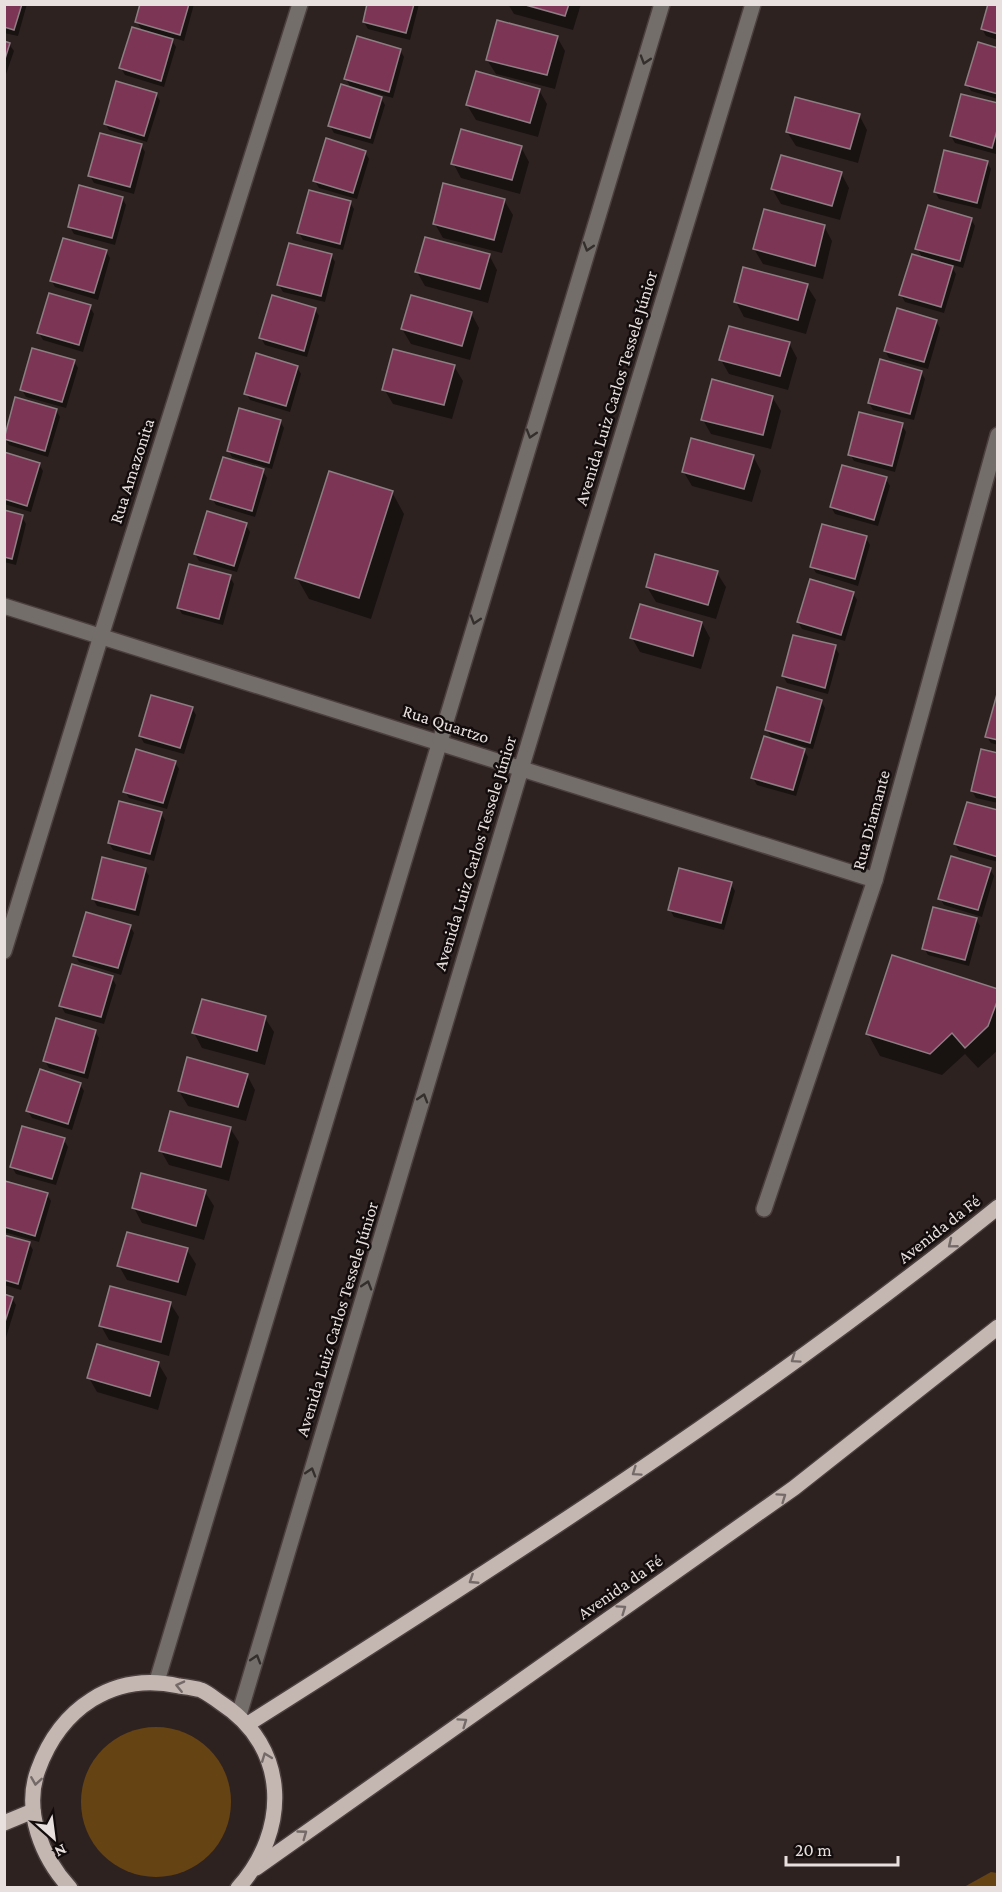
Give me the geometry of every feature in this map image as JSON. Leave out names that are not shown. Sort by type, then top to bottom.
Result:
[{"type":"main road","name":"Avenida da Fé","points":[[243,1720],[609,1491],[913,1275],[998,1207]]},
{"type":"main road","name":"Avenida da Fé","points":[[256,1868],[794,1488],[998,1327]]},
{"type":"main road","points":[[70,1887],[56,1873],[40,1843],[33,1811],[35,1778],[47,1746],[67,1719],[93,1698],[124,1685],[157,1681],[201,1690],[243,1720],[265,1752],[273,1779],[275,1810],[269,1840],[256,1868],[238,1887]]},
{"type":"main road","points":[[4,1823],[33,1811]]},
{"type":"street","name":"Rua Amazonita","points":[[4,951],[300,4]]},
{"type":"street","points":[[157,1681],[437,742],[662,4]]},
{"type":"street","name":"Avenida Luiz Carlos Tessele Júnior","points":[[243,1720],[521,769],[753,4]]},
{"type":"street","name":"Rua Diamante","points":[[764,1209],[875,880],[998,435]]},
{"type":"street","name":"Rua Quartzo","points":[[4,606],[875,880]]},
{"type":"shaded area","points":[[156,1727],[185,1732],[198,1739],[209,1749],[219,1760],[226,1773],[231,1802],[226,1831],[219,1844],[209,1855],[198,1865],[185,1872],[156,1877],[127,1872],[114,1865],[103,1855],[93,1844],[86,1831],[81,1802],[86,1773],[93,1760],[103,1749],[114,1739],[127,1732]]},
{"type":"shaded area","points":[[991,1872],[997,1873],[997,1887],[964,1887]]},
{"type":"building","points":[[4,4],[22,4],[14,30],[4,27]]},
{"type":"building","points":[[140,4],[189,4],[180,35],[135,22]]},
{"type":"building","points":[[367,4],[414,4],[406,33],[363,22]]},
{"type":"building","points":[[522,4],[569,4],[565,16]]},
{"type":"building","points":[[988,4],[998,4],[998,34],[981,29]]},
{"type":"building","points":[[497,20],[558,36],[547,75],[486,60]]},
{"type":"building","points":[[132,27],[173,39],[161,81],[119,68]]},
{"type":"building","points":[[357,36],[401,49],[389,92],[344,79]]},
{"type":"building","points":[[4,41],[10,43],[4,62]]},
{"type":"building","points":[[978,42],[998,48],[998,94],[965,85]]},
{"type":"building","points":[[476,71],[540,89],[530,123],[466,105]]},
{"type":"building","points":[[116,81],[157,93],[144,136],[104,124]]},
{"type":"building","points":[[341,84],[382,97],[370,138],[328,126]]},
{"type":"building","points":[[961,94],[998,103],[998,127],[992,148],[950,136]]},
{"type":"building","points":[[795,97],[860,114],[850,149],[786,132]]},
{"type":"building","points":[[461,129],[522,146],[512,180],[451,164]]},
{"type":"building","points":[[100,133],[142,144],[130,187],[88,176]]},
{"type":"building","points":[[326,138],[366,151],[353,193],[313,181]]},
{"type":"building","points":[[944,150],[988,161],[977,203],[934,192]]},
{"type":"building","points":[[781,155],[842,172],[832,206],[771,189]]},
{"type":"building","points":[[443,183],[505,199],[494,240],[433,224]]},
{"type":"building","points":[[79,185],[123,197],[112,238],[68,227]]},
{"type":"building","points":[[309,190],[351,201],[340,244],[297,233]]},
{"type":"building","points":[[928,205],[972,218],[960,261],[915,249]]},
{"type":"building","points":[[764,209],[825,225],[815,266],[753,249]]},
{"type":"building","points":[[425,237],[490,254],[480,289],[415,272]]},
{"type":"building","points":[[63,238],[107,250],[94,293],[50,281]]},
{"type":"building","points":[[289,243],[332,254],[321,296],[277,285]]},
{"type":"building","points":[[912,254],[953,266],[941,307],[899,295]]},
{"type":"building","points":[[743,267],[808,284],[798,320],[734,302]]},
{"type":"building","points":[[49,293],[91,305],[79,345],[37,333]]},
{"type":"building","points":[[272,295],[316,308],[304,351],[259,338]]},
{"type":"building","points":[[411,295],[472,312],[462,346],[401,329]]},
{"type":"building","points":[[897,308],[937,320],[924,362],[884,351]]},
{"type":"building","points":[[729,326],[790,342],[780,376],[719,360]]},
{"type":"building","points":[[32,348],[75,360],[62,402],[20,390]]},
{"type":"building","points":[[393,349],[455,365],[444,405],[382,390]]},
{"type":"building","points":[[256,353],[298,366],[286,406],[244,394]]},
{"type":"building","points":[[880,359],[922,371],[910,414],[868,403]]},
{"type":"building","points":[[712,379],[773,396],[763,435],[701,420]]},
{"type":"building","points":[[15,397],[57,409],[45,451],[4,439]]},
{"type":"building","points":[[239,408],[281,420],[269,463],[227,451]]},
{"type":"building","points":[[859,412],[903,423],[892,466],[848,455]]},
{"type":"building","points":[[691,438],[754,455],[744,489],[682,472]]},
{"type":"building","points":[[4,452],[40,463],[27,506],[4,499]]},
{"type":"building","points":[[223,457],[264,469],[252,511],[210,499]]},
{"type":"building","points":[[842,465],[887,477],[874,520],[830,507]]},
{"type":"building","points":[[329,471],[393,491],[359,598],[295,578]]},
{"type":"building","points":[[4,510],[23,515],[12,559],[4,557]]},
{"type":"building","points":[[207,511],[247,523],[234,566],[194,554]]},
{"type":"building","points":[[822,524],[867,536],[855,579],[810,567]]},
{"type":"building","points":[[655,554],[718,571],[708,605],[646,587]]},
{"type":"building","points":[[189,564],[231,575],[219,619],[177,608]]},
{"type":"building","points":[[810,579],[854,592],[841,635],[797,622]]},
{"type":"building","points":[[640,604],[702,622],[693,656],[630,638]]},
{"type":"building","points":[[793,635],[836,645],[825,688],[782,676]]},
{"type":"building","points":[[777,687],[822,700],[810,743],[765,730]]},
{"type":"building","points":[[998,694],[998,740],[985,737]]},
{"type":"building","points":[[151,695],[193,707],[180,748],[139,736]]},
{"type":"building","points":[[764,736],[805,749],[793,790],[751,778]]},
{"type":"building","points":[[136,749],[176,761],[163,803],[123,792]]},
{"type":"building","points":[[981,749],[998,753],[998,798],[971,791]]},
{"type":"building","points":[[119,801],[162,812],[150,854],[108,843]]},
{"type":"building","points":[[967,802],[998,810],[998,857],[954,844]]},
{"type":"building","points":[[951,856],[991,868],[978,910],[938,899]]},
{"type":"building","points":[[102,857],[146,868],[135,910],[92,899]]},
{"type":"building","points":[[679,868],[732,882],[721,923],[668,910]]},
{"type":"building","points":[[933,907],[977,918],[965,960],[922,949]]},
{"type":"building","points":[[86,912],[131,925],[118,968],[73,956]]},
{"type":"building","points":[[892,955],[998,989],[998,999],[988,1026],[965,1048],[952,1033],[930,1054],[866,1034]]},
{"type":"building","points":[[72,964],[113,976],[101,1017],[59,1006]]},
{"type":"building","points":[[202,999],[266,1016],[257,1051],[192,1033]]},
{"type":"building","points":[[56,1018],[96,1030],[84,1073],[43,1061]]},
{"type":"building","points":[[187,1057],[248,1074],[238,1107],[178,1091]]},
{"type":"building","points":[[40,1069],[81,1083],[68,1124],[26,1111]]},
{"type":"building","points":[[170,1111],[231,1127],[221,1167],[159,1151]]},
{"type":"building","points":[[22,1126],[65,1138],[52,1179],[10,1167]]},
{"type":"building","points":[[141,1173],[206,1190],[196,1226],[132,1208]]},
{"type":"building","points":[[5,1181],[48,1193],[35,1236],[4,1227]]},
{"type":"building","points":[[127,1232],[188,1248],[178,1282],[117,1266]]},
{"type":"building","points":[[4,1235],[30,1242],[18,1284],[4,1280]]},
{"type":"building","points":[[110,1286],[171,1302],[161,1342],[99,1326]]},
{"type":"building","points":[[4,1294],[13,1297],[4,1325]]},
{"type":"building","points":[[97,1344],[159,1362],[150,1396],[87,1378]]}]
